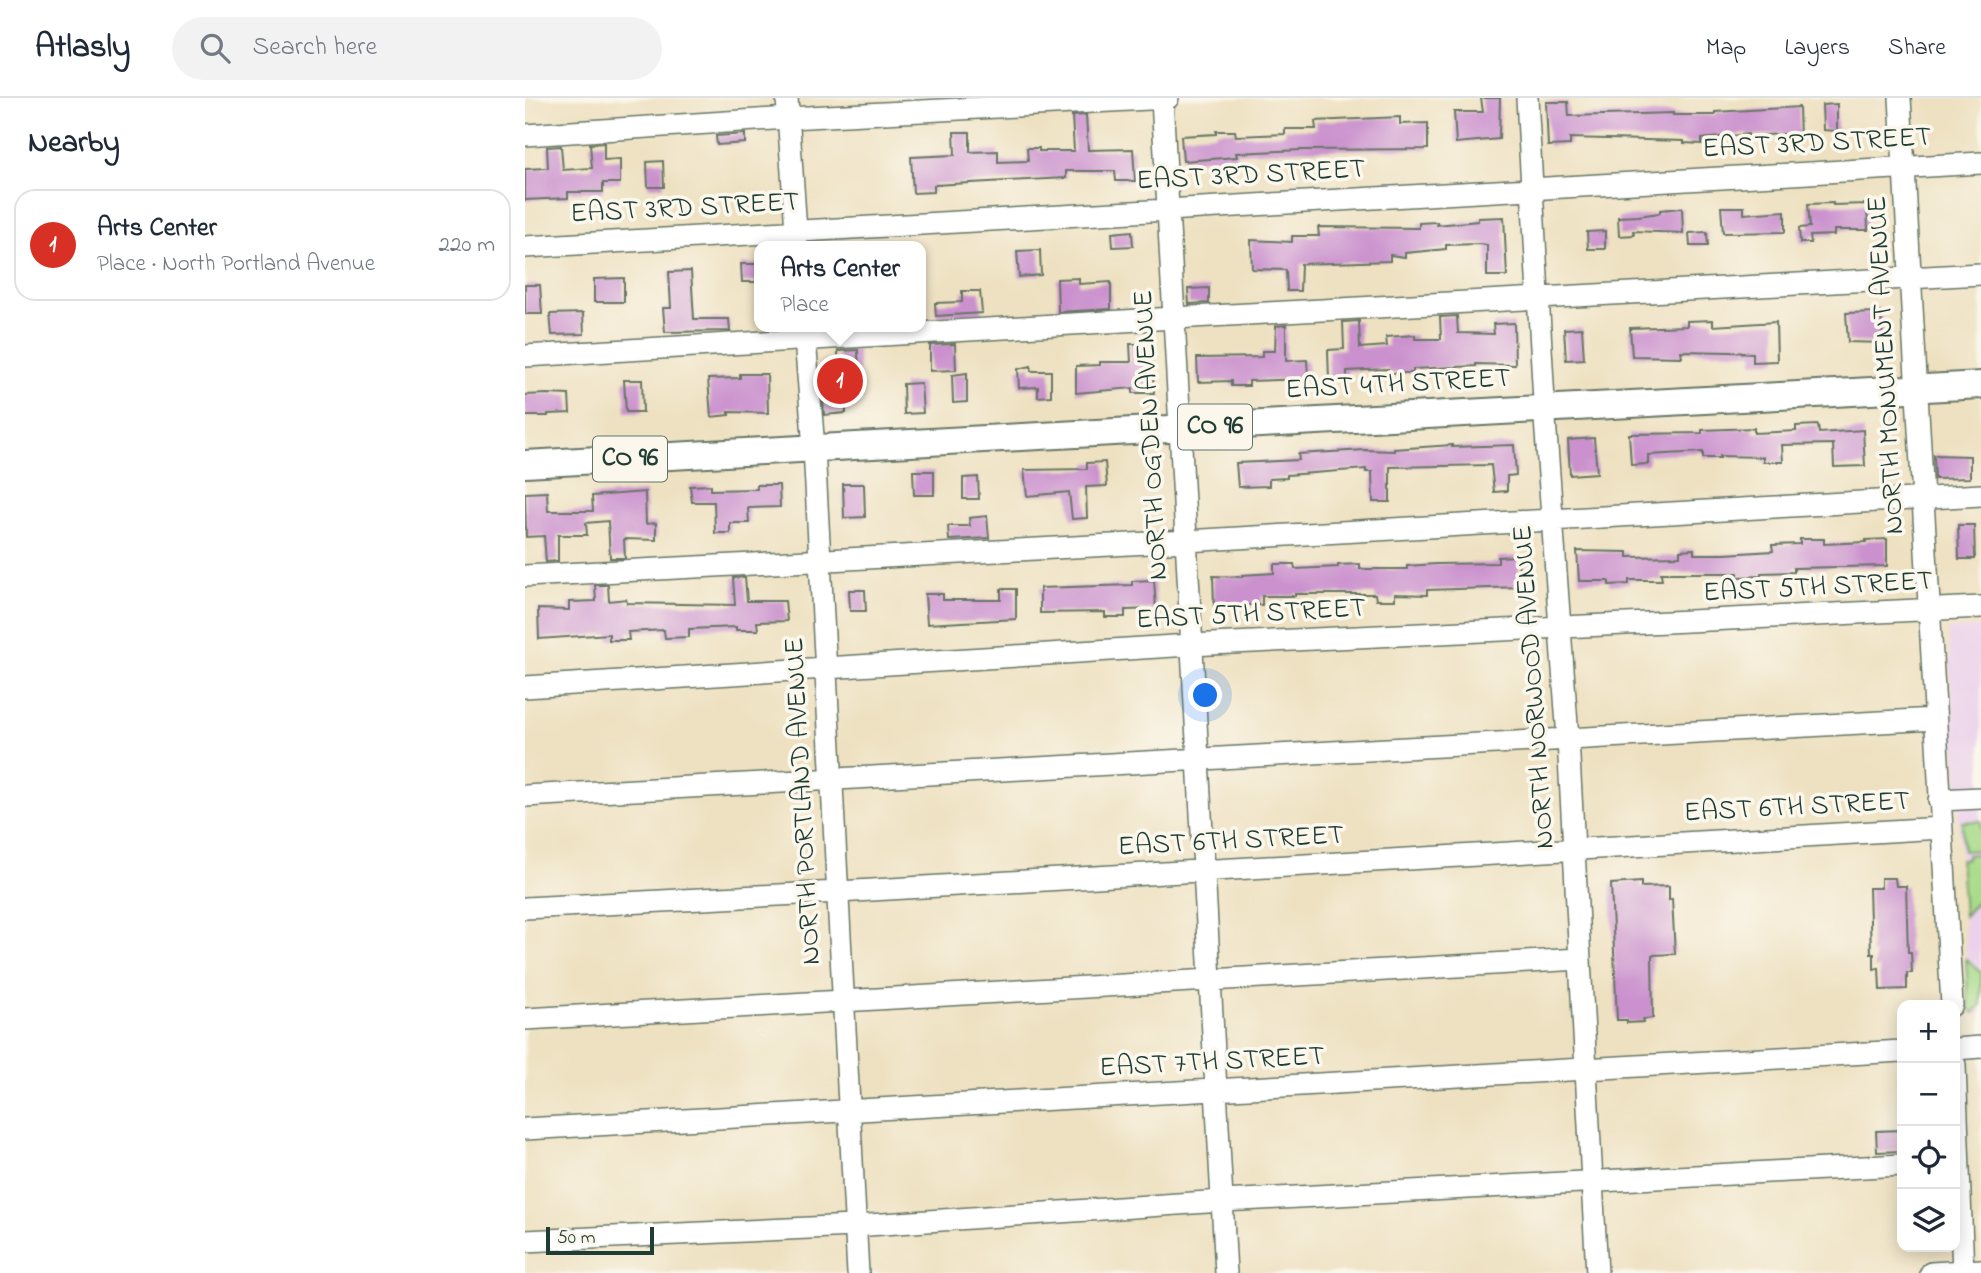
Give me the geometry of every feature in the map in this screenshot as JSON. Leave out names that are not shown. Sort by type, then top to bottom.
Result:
[{"type":"main road","name":"EAST 4TH STREET","points":[[525,464],[1981,384]]},
{"type":"street","name":"NORTH OGDEN AVENUE","points":[[1162,98],[1226,1273]]},
{"type":"street","points":[[525,135],[788,108],[1168,98]]},
{"type":"street","name":"NORTH NORWOOD AVENUE","points":[[1527,98],[1544,409],[1574,849],[1597,1273]]},
{"type":"street","name":"NORTH MONUMENT AVENUE","points":[[1900,98],[1952,1000]]},
{"type":"street","points":[[788,108],[797,239]]},
{"type":"street","name":"EAST 3RD STREET","points":[[525,247],[797,239],[1170,209],[1981,163]]},
{"type":"street","points":[[926,328],[1981,274]]},
{"type":"street","points":[[525,356],[827,332]]},
{"type":"street","name":"NORTH PORTLAND AVENUE","points":[[804,333],[814,448],[858,1273]]},
{"type":"street","points":[[525,576],[1981,495]]},
{"type":"street","name":"EAST 5TH STREET","points":[[525,687],[1190,645],[1981,607]]},
{"type":"street","points":[[525,796],[1935,719]]},
{"type":"street","points":[[1939,800],[1981,798]]},
{"type":"street","name":"EAST 6TH STREET","points":[[525,908],[1205,872],[1941,828]]},
{"type":"street","points":[[525,1019],[1580,959]]},
{"type":"street","points":[[1960,1049],[1981,1047]]},
{"type":"street","name":"EAST 7TH STREET","points":[[525,1129],[850,1113],[1897,1051]]},
{"type":"street","points":[[525,1241],[854,1226],[1223,1201],[1897,1165]]},
{"type":"street","points":[[1931,1273],[1969,1271],[1960,1189]]},
{"type":"shaded area","points":[[1981,627],[1981,1019],[1969,1009],[1948,629]]},
{"type":"green space","points":[[1981,821],[1981,850],[1963,851],[1962,822]]},
{"type":"green space","points":[[1981,854],[1981,897],[1964,916],[1960,859],[1967,859],[1967,855]]},
{"type":"green space","points":[[1966,959],[1981,972],[1981,1005],[1974,1013],[1969,1009]]},
{"type":"building","points":[[1481,98],[1500,98],[1499,139],[1456,143],[1454,112],[1483,112]]},
{"type":"building","points":[[1546,102],[1568,102],[1569,116],[1673,113],[1715,115],[1715,112],[1799,107],[1800,138],[1783,138],[1783,134],[1748,134],[1702,139],[1702,144],[1684,141],[1570,138],[1570,145],[1548,146]]},
{"type":"building","points":[[1837,104],[1837,131],[1823,130],[1822,105]]},
{"type":"building","points":[[1086,115],[1088,150],[1133,149],[1135,181],[1116,181],[1115,171],[1066,171],[1066,178],[934,185],[934,192],[913,193],[911,157],[955,155],[954,132],[970,132],[970,152],[998,151],[998,162],[1028,161],[1027,148],[1039,148],[1039,151],[1074,151],[1072,116]]},
{"type":"building","points":[[1400,117],[1400,124],[1428,123],[1428,149],[1236,153],[1237,157],[1183,161],[1181,136],[1216,134],[1216,131],[1235,131],[1236,136],[1285,134],[1285,129],[1316,129],[1315,121]]},
{"type":"building","points":[[745,134],[745,143],[717,145],[716,136]]},
{"type":"building","points":[[604,143],[604,160],[620,159],[620,183],[603,183],[603,192],[568,192],[568,198],[525,200],[525,169],[548,168],[547,147],[561,146],[563,170],[592,168],[590,144]]},
{"type":"building","points":[[663,161],[664,187],[648,187],[647,162]]},
{"type":"building","points":[[1808,204],[1867,204],[1868,230],[1834,230],[1834,235],[1810,236],[1811,243],[1800,243],[1799,228],[1810,227]]},
{"type":"building","points":[[1721,207],[1744,207],[1744,214],[1785,211],[1785,232],[1723,233]]},
{"type":"building","points":[[1682,208],[1683,233],[1633,231],[1634,235],[1619,236],[1618,217]]},
{"type":"building","points":[[1504,217],[1507,276],[1487,276],[1487,245],[1479,244],[1446,245],[1446,249],[1405,253],[1405,257],[1390,255],[1390,261],[1301,264],[1300,291],[1287,291],[1286,270],[1252,269],[1251,240],[1292,242],[1292,236],[1319,236],[1318,227],[1419,228],[1419,223],[1437,222],[1437,225]]},
{"type":"building","points":[[1132,231],[1133,246],[1113,247],[1112,233]]},
{"type":"building","points":[[1605,231],[1605,249],[1588,249],[1587,232]]},
{"type":"building","points":[[1707,232],[1708,246],[1690,246],[1689,233]]},
{"type":"building","points":[[1040,250],[1041,275],[1019,277],[1017,251]]},
{"type":"building","points":[[741,264],[754,264],[754,282],[742,282]]},
{"type":"building","points":[[691,271],[694,319],[729,319],[730,331],[665,332],[663,308],[671,308],[669,272]]},
{"type":"building","points":[[624,278],[624,302],[594,302],[594,279]]},
{"type":"building","points":[[1079,278],[1079,284],[1111,282],[1111,309],[1058,312],[1057,279]]},
{"type":"building","points":[[525,285],[540,285],[542,314],[525,314]]},
{"type":"building","points":[[1209,288],[1209,303],[1189,304],[1188,289]]},
{"type":"building","points":[[962,291],[980,291],[982,313],[936,316],[935,303],[962,302]]},
{"type":"building","points":[[1881,312],[1883,343],[1848,342],[1846,313]]},
{"type":"building","points":[[583,313],[584,334],[552,335],[550,314]]},
{"type":"building","points":[[1457,316],[1458,333],[1494,334],[1493,324],[1514,323],[1515,365],[1476,364],[1413,369],[1413,373],[1389,373],[1388,369],[1347,371],[1347,380],[1329,380],[1328,350],[1344,349],[1343,322],[1359,321],[1360,348],[1387,346],[1386,337],[1415,335],[1415,339],[1441,339],[1440,317]]},
{"type":"building","points":[[1713,320],[1713,326],[1776,322],[1777,361],[1753,362],[1753,353],[1729,352],[1681,351],[1682,357],[1632,356],[1630,328],[1687,326],[1687,321]]},
{"type":"building","points":[[1286,325],[1286,361],[1307,360],[1308,379],[1249,381],[1249,386],[1231,386],[1231,381],[1198,382],[1197,358],[1262,357],[1262,351],[1275,351],[1276,326]]},
{"type":"building","points":[[1582,328],[1584,359],[1566,360],[1564,329]]},
{"type":"building","points":[[955,344],[956,370],[930,371],[930,345]]},
{"type":"building","points":[[1130,344],[1142,344],[1143,359],[1152,359],[1154,393],[1133,393],[1133,388],[1076,393],[1076,366],[1100,365],[1100,362],[1131,362]]},
{"type":"building","points":[[858,350],[859,383],[845,384],[846,413],[824,415],[822,379],[839,379],[838,351]]},
{"type":"building","points":[[1031,366],[1031,371],[1051,371],[1051,396],[1038,397],[1038,387],[1019,388],[1018,369]]},
{"type":"building","points":[[967,373],[967,402],[953,403],[952,375]]},
{"type":"building","points":[[740,374],[767,374],[768,413],[729,412],[729,415],[711,417],[708,379],[740,378]]},
{"type":"building","points":[[624,380],[642,380],[643,412],[626,412]]},
{"type":"building","points":[[921,383],[923,413],[904,414],[903,384]]},
{"type":"building","points":[[525,395],[569,395],[570,413],[525,416]]},
{"type":"building","points":[[1818,425],[1819,433],[1863,430],[1865,466],[1834,467],[1833,444],[1782,445],[1783,462],[1763,462],[1763,457],[1703,458],[1703,452],[1648,455],[1648,464],[1631,465],[1629,434],[1702,433],[1702,430],[1754,428],[1754,433],[1796,431],[1796,426]]},
{"type":"building","points":[[1594,438],[1597,473],[1570,475],[1568,440]]},
{"type":"building","points":[[1452,445],[1514,445],[1516,475],[1507,476],[1507,491],[1494,492],[1491,465],[1390,467],[1390,502],[1373,502],[1372,472],[1366,472],[1366,469],[1287,475],[1287,478],[1269,479],[1269,486],[1238,487],[1236,463],[1299,460],[1298,454],[1394,451]]},
{"type":"building","points":[[1934,455],[1970,456],[1970,478],[1935,479]]},
{"type":"building","points":[[1105,462],[1107,486],[1086,487],[1087,518],[1072,519],[1069,492],[1027,496],[1024,470],[1087,469],[1087,463]]},
{"type":"building","points":[[913,471],[934,471],[934,495],[914,495]]},
{"type":"building","points":[[978,477],[979,499],[963,499],[963,478]]},
{"type":"building","points":[[843,484],[864,484],[865,517],[844,518]]},
{"type":"building","points":[[711,485],[711,490],[757,489],[757,485],[779,485],[780,507],[748,508],[749,523],[730,523],[730,533],[715,533],[714,502],[692,502],[690,486]]},
{"type":"building","points":[[547,492],[548,511],[593,511],[592,496],[645,492],[646,524],[656,523],[656,540],[624,539],[625,558],[610,558],[608,521],[586,523],[587,535],[558,535],[558,561],[546,562],[544,536],[526,537],[525,493]]},
{"type":"building","points":[[987,516],[989,538],[949,540],[948,526],[970,526],[969,518]]},
{"type":"building","points":[[1958,525],[1974,525],[1975,559],[1959,559]]},
{"type":"building","points":[[1800,539],[1824,539],[1824,544],[1887,539],[1887,566],[1794,568],[1794,572],[1738,577],[1738,573],[1661,573],[1662,580],[1629,580],[1629,584],[1609,585],[1609,581],[1579,581],[1577,551],[1628,552],[1628,557],[1680,556],[1680,550],[1694,549],[1694,554],[1725,554],[1773,551],[1772,545],[1800,544]]},
{"type":"building","points":[[1518,556],[1520,587],[1427,590],[1427,595],[1395,594],[1395,600],[1376,600],[1375,594],[1295,594],[1262,596],[1262,605],[1214,605],[1213,576],[1242,577],[1274,573],[1274,564],[1294,564],[1295,569],[1360,564],[1360,569],[1407,569],[1407,566],[1436,564],[1498,563],[1498,557]]},
{"type":"building","points":[[745,577],[747,601],[785,601],[787,621],[757,622],[758,630],[736,630],[736,627],[689,629],[689,637],[665,638],[664,630],[628,632],[629,640],[609,640],[609,634],[539,639],[538,609],[569,610],[569,602],[596,601],[595,585],[608,585],[609,601],[626,599],[627,603],[735,605],[733,578]]},
{"type":"building","points":[[1154,580],[1156,609],[1125,610],[1125,617],[1105,617],[1105,612],[1040,613],[1040,588],[1132,585],[1132,581]]},
{"type":"building","points":[[1001,589],[1016,589],[1016,619],[927,624],[925,594],[943,594],[943,600],[1001,600]]},
{"type":"building","points":[[849,590],[865,590],[866,611],[850,611]]},
{"type":"building","points":[[1881,878],[1895,878],[1896,886],[1906,886],[1908,952],[1911,952],[1912,973],[1907,973],[1907,989],[1880,990],[1879,968],[1874,969],[1869,888],[1881,888]]},
{"type":"building","points":[[1641,882],[1641,887],[1669,886],[1675,954],[1652,955],[1653,1018],[1643,1019],[1644,1022],[1627,1023],[1627,1020],[1617,1020],[1611,884]]},
{"type":"building","points":[[1897,1130],[1897,1151],[1877,1152],[1876,1131]]},
{"type":"place","name":"Arts Center","points":[[840,381]]}]
